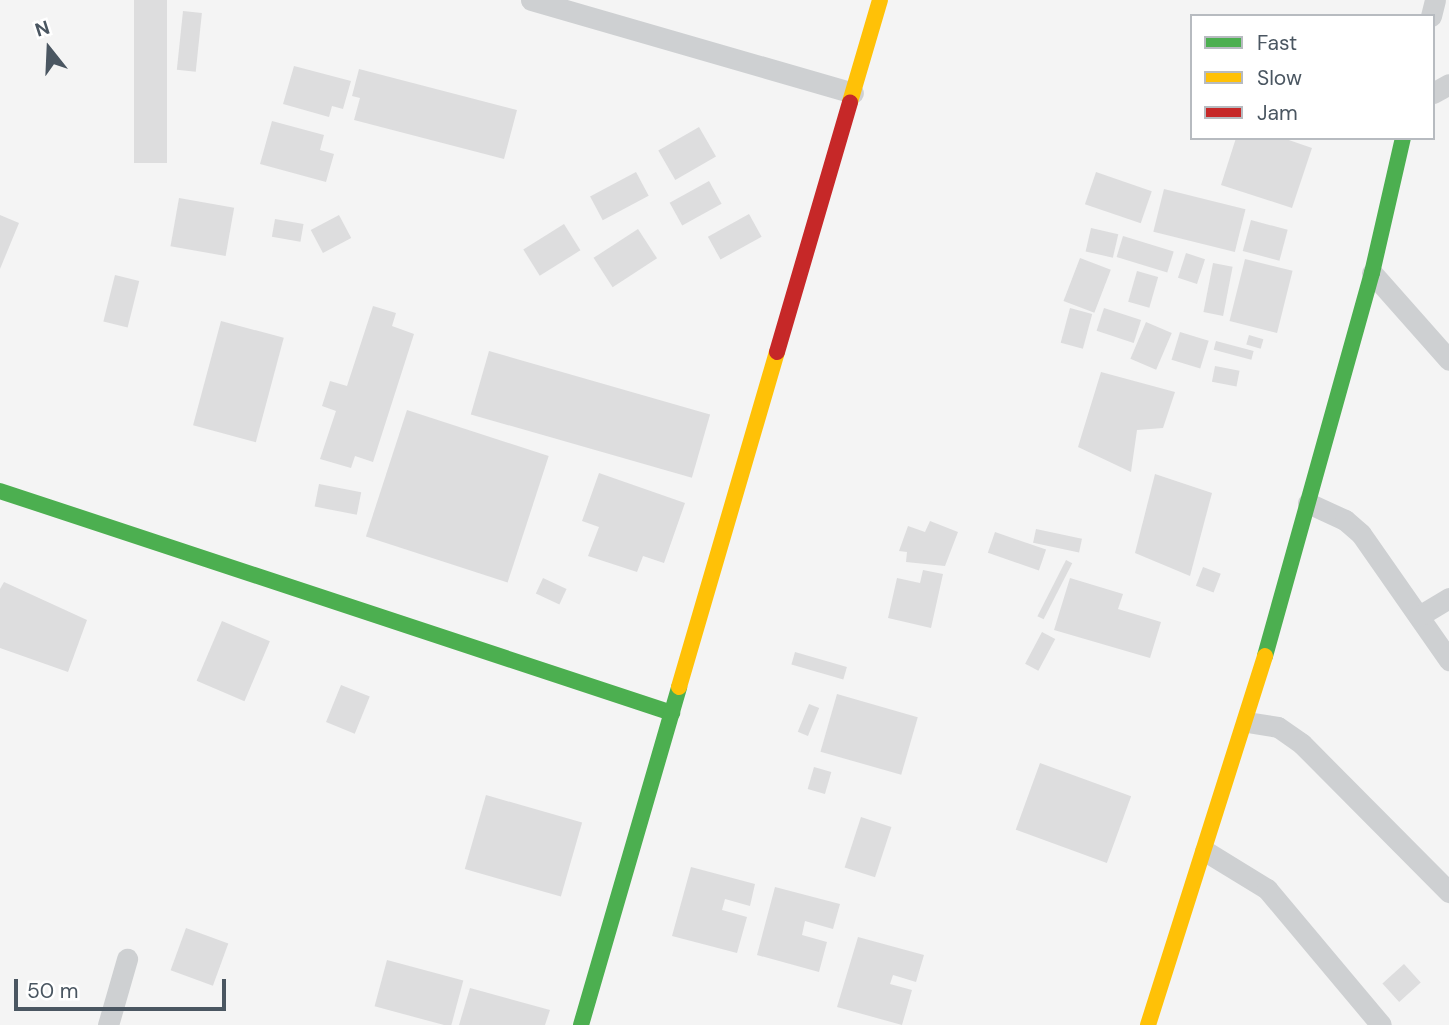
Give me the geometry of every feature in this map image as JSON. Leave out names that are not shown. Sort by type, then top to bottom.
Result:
[{"type":"street","points":[[531,0],[853,93]]},
{"type":"street","points":[[581,1025],[880,0]]},
{"type":"street","points":[[1148,1025],[1247,723],[1372,272],[1403,140]]},
{"type":"street","points":[[1372,272],[1449,360]]},
{"type":"street","points":[[0,491],[672,713]]},
{"type":"street","points":[[1308,503],[1345,520],[1362,534],[1449,660]]},
{"type":"street","points":[[1419,616],[1449,598]]},
{"type":"street","points":[[1247,723],[1278,727],[1302,744],[1449,892]]},
{"type":"street","points":[[1205,851],[1267,889],[1381,1025]]},
{"type":"street","points":[[107,1025],[127,959]]},
{"type":"building","points":[[134,0],[167,0],[167,163],[134,163]]},
{"type":"building","points":[[183,11],[202,13],[196,72],[177,70]]},
{"type":"building","points":[[294,66],[351,81],[343,109],[332,106],[329,117],[283,104]]},
{"type":"building","points":[[359,69],[517,110],[504,159],[354,120],[360,98],[352,96]]},
{"type":"building","points":[[272,121],[324,135],[320,150],[334,154],[326,182],[260,164]]},
{"type":"building","points":[[699,127],[716,156],[675,180],[658,150]]},
{"type":"building","points":[[1235,140],[1289,140],[1312,148],[1292,208],[1221,185]]},
{"type":"building","points":[[636,172],[649,196],[603,220],[590,196]]},
{"type":"building","points":[[1096,172],[1152,191],[1141,223],[1085,204]]},
{"type":"building","points":[[709,181],[722,204],[682,226],[670,203]]},
{"type":"building","points":[[1164,189],[1246,209],[1235,252],[1153,232]]},
{"type":"building","points":[[179,198],[234,208],[226,256],[170,246]]},
{"type":"building","points":[[749,214],[762,237],[720,260],[708,237]]},
{"type":"building","points":[[0,215],[19,223],[0,269]]},
{"type":"building","points":[[339,215],[351,238],[323,253],[311,230]]},
{"type":"building","points":[[275,219],[304,224],[300,242],[272,237]]},
{"type":"building","points":[[1251,220],[1288,230],[1279,261],[1243,251]]},
{"type":"building","points":[[564,224],[580,250],[540,276],[523,249]]},
{"type":"building","points":[[1091,228],[1118,234],[1113,258],[1086,251]]},
{"type":"building","points":[[638,229],[657,258],[613,287],[594,258]]},
{"type":"building","points":[[1123,236],[1174,251],[1167,273],[1117,257]]},
{"type":"building","points":[[1186,253],[1205,259],[1197,284],[1178,278]]},
{"type":"building","points":[[1080,258],[1111,270],[1094,313],[1064,301]]},
{"type":"building","points":[[1245,259],[1293,271],[1277,333],[1230,321]]},
{"type":"building","points":[[1213,263],[1233,267],[1223,316],[1203,312]]},
{"type":"building","points":[[1137,271],[1158,277],[1149,308],[1128,302]]},
{"type":"building","points":[[115,275],[139,281],[128,328],[103,322]]},
{"type":"building","points":[[373,306],[396,313],[392,326],[414,334],[373,462],[355,456],[351,468],[320,459],[336,411],[322,406],[330,381],[347,386]]},
{"type":"building","points":[[1070,308],[1092,314],[1083,349],[1061,343]]},
{"type":"building","points":[[1104,308],[1141,320],[1134,343],[1097,331]]},
{"type":"building","points":[[221,321],[284,338],[256,442],[193,425]]},
{"type":"building","points":[[1146,322],[1172,333],[1156,370],[1130,359]]},
{"type":"building","points":[[1180,332],[1209,341],[1200,369],[1172,360]]},
{"type":"building","points":[[1249,335],[1263,339],[1261,349],[1246,345]]},
{"type":"building","points":[[1216,341],[1254,351],[1251,360],[1214,350]]},
{"type":"building","points":[[489,351],[710,414],[692,478],[471,414]]},
{"type":"building","points":[[1215,366],[1240,371],[1236,386],[1212,382]]},
{"type":"building","points":[[1101,372],[1175,392],[1163,428],[1137,430],[1131,472],[1078,447]]},
{"type":"building","points":[[407,410],[549,456],[508,583],[366,536]]},
{"type":"building","points":[[599,473],[685,503],[664,563],[643,556],[637,572],[588,556],[599,527],[582,521]]},
{"type":"building","points":[[1155,474],[1212,493],[1190,576],[1135,553]]},
{"type":"building","points":[[319,484],[361,492],[357,515],[315,507]]},
{"type":"building","points":[[930,521],[958,532],[945,566],[906,562],[907,552],[899,551],[908,526],[925,532]]},
{"type":"building","points":[[1036,529],[1082,539],[1079,552],[1033,543]]},
{"type":"building","points":[[995,532],[1046,550],[1039,570],[988,553]]},
{"type":"building","points":[[1066,560],[1072,563],[1044,619],[1037,616]]},
{"type":"building","points":[[1203,567],[1221,574],[1214,592],[1196,586]]},
{"type":"building","points":[[923,570],[943,574],[931,628],[888,618],[897,578],[920,583]]},
{"type":"building","points":[[543,578],[567,589],[559,604],[536,593]]},
{"type":"building","points":[[1070,578],[1123,594],[1118,609],[1161,622],[1150,658],[1054,630]]},
{"type":"building","points":[[4,582],[87,620],[68,672],[0,648],[0,589]]},
{"type":"building","points":[[222,621],[270,641],[244,701],[197,681]]},
{"type":"building","points":[[1042,632],[1055,639],[1038,671],[1025,664]]},
{"type":"building","points":[[795,652],[847,667],[843,679],[791,664]]},
{"type":"building","points":[[341,685],[370,697],[355,734],[326,722]]},
{"type":"building","points":[[837,694],[918,717],[901,775],[820,752]]},
{"type":"building","points":[[809,704],[819,708],[808,736],[798,732]]},
{"type":"building","points":[[1040,763],[1131,796],[1107,863],[1016,830]]},
{"type":"building","points":[[814,767],[831,772],[825,794],[808,789]]},
{"type":"building","points":[[486,795],[582,823],[561,897],[465,869]]},
{"type":"building","points":[[861,817],[891,827],[875,877],[845,867]]},
{"type":"building","points":[[691,867],[755,884],[750,906],[725,899],[722,910],[747,917],[737,953],[672,936]]},
{"type":"building","points":[[775,887],[840,904],[833,929],[805,921],[802,935],[827,942],[819,972],[757,955]]},
{"type":"building","points":[[186,928],[228,943],[213,986],[171,970]]},
{"type":"building","points":[[858,937],[924,955],[916,982],[893,975],[890,984],[912,990],[902,1025],[837,1007]]},
{"type":"building","points":[[387,960],[463,980],[451,1025],[375,1006]]},
{"type":"building","points":[[1404,964],[1421,983],[1399,1002],[1382,983]]},
{"type":"building","points":[[470,988],[550,1010],[545,1025],[459,1025]]},
{"type":"traffic: fast","points":[[1265,656],[1372,273],[1403,140]]},
{"type":"traffic: fast","points":[[0,491],[672,713]]},
{"type":"traffic: fast","points":[[581,1025],[679,687]]},
{"type":"traffic: slow","points":[[850,102],[880,0]]},
{"type":"traffic: slow","points":[[679,687],[777,352]]},
{"type":"traffic: slow","points":[[1148,1025],[1265,656]]},
{"type":"traffic: jam","points":[[777,352],[850,102]]}]
